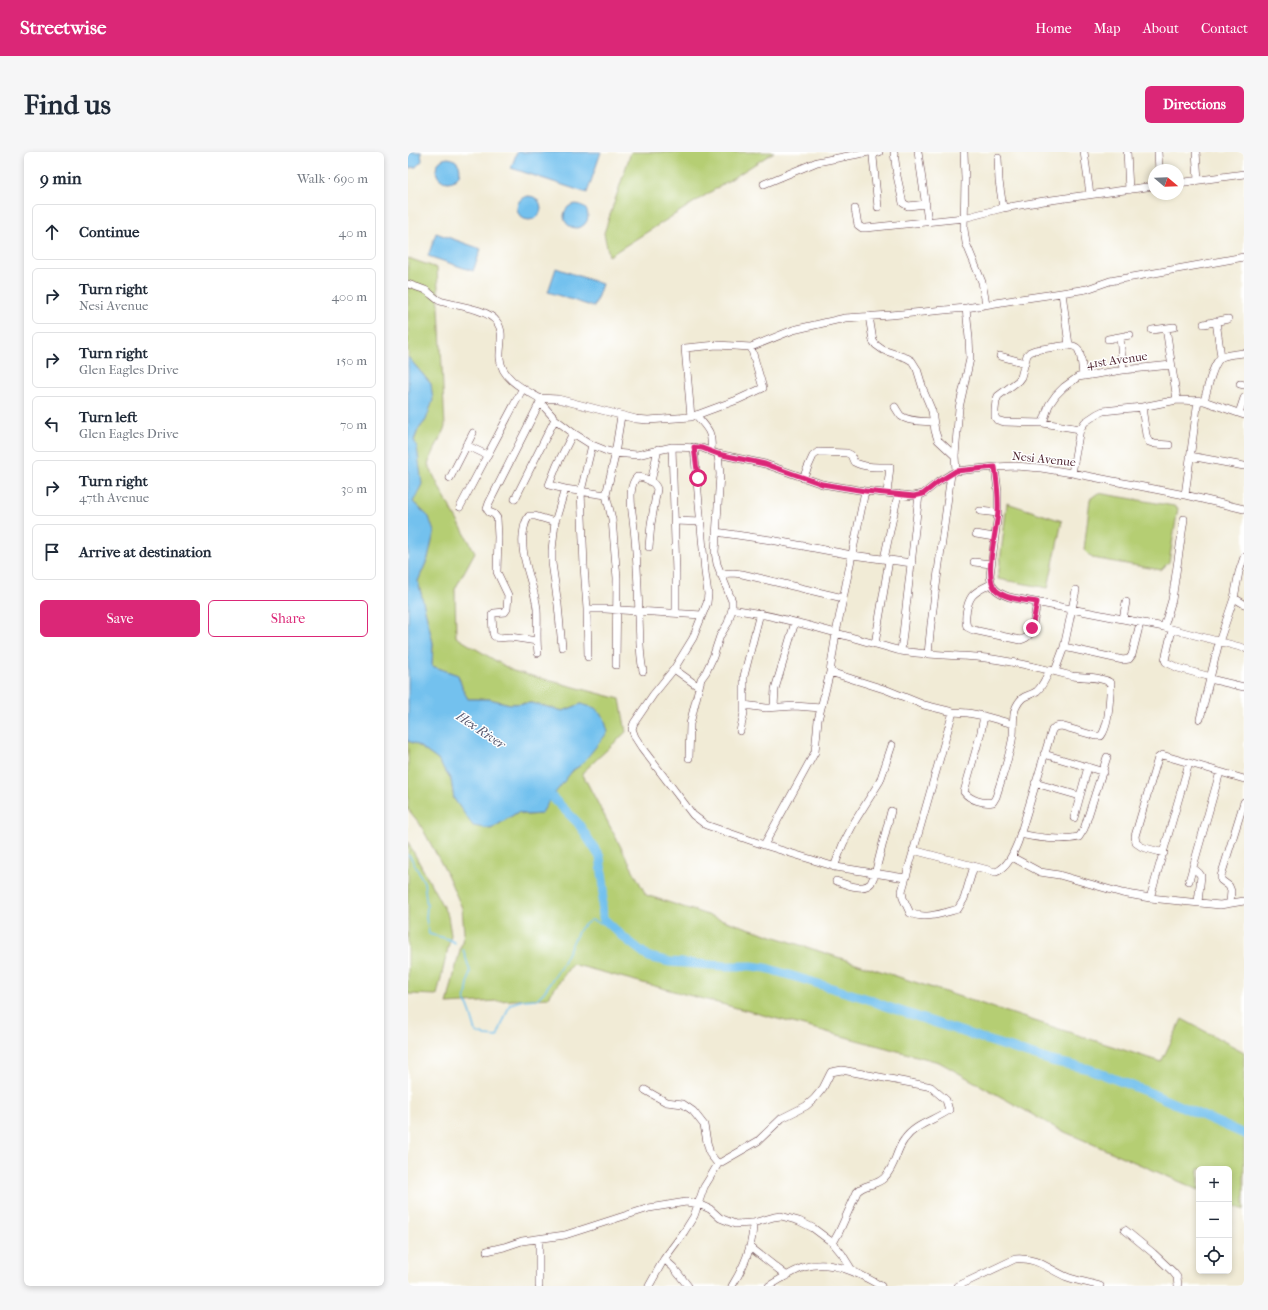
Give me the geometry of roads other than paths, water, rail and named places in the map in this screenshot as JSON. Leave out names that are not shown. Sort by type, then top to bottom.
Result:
[{"type":"street","points":[[894,152],[897,176],[903,203],[908,206],[926,204]]},
{"type":"street","points":[[918,152],[928,221]]},
{"type":"street","points":[[964,152],[964,229],[966,243],[982,282],[986,304]]},
{"type":"street","points":[[1084,152],[1090,194]]},
{"type":"street","points":[[1127,152],[1129,190]]},
{"type":"street","points":[[1158,152],[1158,164]]},
{"type":"street","points":[[1196,152],[1198,180]]},
{"type":"street","points":[[764,184],[817,162],[864,153],[877,153],[873,160],[878,207]]},
{"type":"street","points":[[998,158],[999,181],[1003,208]]},
{"type":"street","points":[[1184,182],[1244,174]]},
{"type":"street","points":[[855,209],[858,225],[862,228],[964,218],[1003,208],[1090,194],[1148,187]]},
{"type":"street","points":[[711,450],[712,440],[708,430],[693,416],[685,348],[718,345],[751,347],[793,330],[845,318],[897,315],[966,308],[1087,289],[1110,281],[1244,257]]},
{"type":"street","points":[[408,284],[426,291],[438,300],[452,305],[468,307],[489,316],[497,322],[501,335],[500,358],[502,368],[512,380],[540,400],[555,419],[573,434],[592,445],[615,453],[637,455],[672,447],[702,448],[711,450],[718,454],[765,464],[822,484],[865,491],[919,496],[901,651]]},
{"type":"street","points":[[1062,293],[1069,345]]},
{"type":"street","points":[[928,654],[953,472],[959,408],[970,359],[970,338],[966,308]]},
{"type":"street","points":[[870,316],[873,341],[876,345],[883,350],[907,358],[912,361],[917,369],[932,411],[934,431],[938,440],[955,456]]},
{"type":"street","points":[[1204,324],[1228,319]]},
{"type":"street","points":[[1216,321],[1221,357]]},
{"type":"street","points":[[1152,330],[1174,327]]},
{"type":"street","points":[[1166,328],[1177,400]]},
{"type":"street","points":[[1108,339],[1130,335]]},
{"type":"street","points":[[1120,337],[1123,370]]},
{"type":"street","points":[[1080,429],[1043,423],[1004,422],[997,420],[995,417],[996,401],[998,396],[1022,377],[1027,355],[1030,352],[1069,345],[1074,346],[1078,349],[1083,376]]},
{"type":"street","points":[[540,400],[558,399],[622,416],[648,420],[693,416],[763,388],[751,347]]},
{"type":"street","points":[[1185,495],[1190,456],[1201,400],[1214,366],[1221,357],[1244,352]]},
{"type":"street","points":[[1000,356],[1025,362]]},
{"type":"street","name":"41st Avenue","points":[[1043,423],[1049,405],[1056,395],[1078,377],[1171,365]]},
{"type":"street","points":[[460,507],[523,388]]},
{"type":"street","points":[[1072,473],[1080,429],[1090,418],[1103,411],[1142,407],[1177,400],[1201,400],[1242,414],[1244,398]]},
{"type":"street","points":[[536,641],[510,637],[498,638],[494,636],[492,615],[494,613],[505,612],[508,597],[497,572],[497,518],[487,509],[540,400]]},
{"type":"street","points":[[895,407],[900,415],[907,418],[917,421],[933,422]]},
{"type":"street","points":[[1142,407],[1146,435],[1149,442],[1170,446]]},
{"type":"street","points":[[616,665],[617,578],[612,519],[606,495],[622,416]]},
{"type":"street","points":[[515,499],[555,419]]},
{"type":"street","points":[[450,478],[473,433]]},
{"type":"street","points":[[573,434],[557,465],[549,485],[581,492],[606,495]]},
{"type":"street","points":[[466,445],[487,455]]},
{"type":"street","points":[[588,657],[588,609],[584,566],[581,492],[592,445]]},
{"type":"street","points":[[672,447],[676,613]]},
{"type":"street","points":[[694,447],[708,594],[707,603],[693,638],[674,669],[653,695],[634,723],[632,729],[635,737],[693,815],[711,827],[834,867],[905,878]]},
{"type":"street","points":[[651,482],[658,449]]},
{"type":"street","points":[[803,478],[813,456],[818,452],[847,453],[851,455],[854,462],[857,464],[890,467],[886,493]]},
{"type":"street","points":[[690,758],[690,724],[699,687],[713,657],[720,636],[728,623],[732,609],[732,601],[720,574],[715,552],[720,474],[718,454]]},
{"type":"street","points":[[1190,456],[1244,464]]},
{"type":"street","points":[[995,467],[998,492],[998,513],[990,575],[991,584],[1001,594],[1009,597],[1164,627],[1244,648]]},
{"type":"street","name":"Nesi Avenue","points":[[919,496],[953,472],[995,467],[1030,467],[1072,473],[1244,508]]},
{"type":"street","points":[[643,671],[637,563],[631,501],[633,484],[637,477],[651,482],[657,489],[651,524],[650,547]]},
{"type":"street","points":[[562,647],[552,563],[555,522],[565,489]]},
{"type":"street","points":[[764,845],[814,752],[818,720],[830,672],[836,633],[865,491]]},
{"type":"street","points":[[875,644],[886,559],[898,494]]},
{"type":"street","points":[[980,511],[998,513]]},
{"type":"street","points":[[538,652],[536,641],[536,600],[526,567],[523,536],[529,516],[535,516],[555,522]]},
{"type":"street","points":[[1164,627],[1172,600],[1184,519]]},
{"type":"street","points":[[674,521],[701,522]]},
{"type":"street","points":[[716,532],[771,540],[852,555],[912,563]]},
{"type":"street","points":[[976,534],[994,537]]},
{"type":"street","points":[[1200,719],[1219,642],[1234,598],[1239,572],[1244,557]]},
{"type":"street","points":[[974,562],[991,564]]},
{"type":"street","points":[[720,574],[742,574],[843,598]]},
{"type":"street","points":[[991,584],[978,591],[971,599],[967,612],[966,623],[967,626],[973,630],[1020,640],[1026,638],[1032,628],[1037,602]]},
{"type":"street","points":[[984,716],[964,792],[967,796],[987,803],[993,802],[996,797],[1013,734],[1015,709],[1021,699],[1040,688],[1053,671],[1064,647],[1076,590]]},
{"type":"street","points":[[1234,598],[1244,604]]},
{"type":"street","points":[[1123,620],[1126,602]]},
{"type":"street","points":[[588,609],[702,615]]},
{"type":"street","points":[[732,609],[760,613],[901,651],[1001,660],[1073,676],[1105,679],[1111,683],[1107,719],[1104,732],[1101,736],[1096,736],[1061,726],[1054,727],[1052,730],[1020,834],[1012,856],[1002,869],[996,872],[913,850]]},
{"type":"street","points":[[740,731],[744,713],[744,676],[760,613]]},
{"type":"street","points":[[774,707],[775,689],[795,622]]},
{"type":"street","points":[[1064,647],[1123,660],[1129,659],[1132,656],[1140,623]]},
{"type":"street","points":[[1172,630],[1165,660],[1166,662],[1178,668],[1244,687]]},
{"type":"street","points":[[674,669],[699,687]]},
{"type":"street","points":[[830,672],[887,690],[924,705],[954,712],[984,716],[1013,724]]},
{"type":"street","points":[[744,705],[766,708],[795,706],[821,708]]},
{"type":"street","points":[[954,712],[902,891],[903,898],[910,913],[921,917],[958,910],[961,906],[974,866]]},
{"type":"street","points":[[834,867],[855,822],[880,781],[892,745]]},
{"type":"street","points":[[1044,754],[1104,772]]},
{"type":"street","points":[[1164,852],[1142,847],[1136,843],[1135,836],[1158,758],[1162,755],[1244,779]]},
{"type":"street","points":[[1020,834],[1034,837],[1072,839],[1079,837],[1084,828],[1104,772],[1107,757]]},
{"type":"street","points":[[1150,898],[1189,763]]},
{"type":"street","points":[[1074,818],[1088,767]]},
{"type":"street","points":[[1189,881],[1220,772]]},
{"type":"street","points":[[1035,783],[1080,796]]},
{"type":"street","points":[[1230,903],[1231,891],[1229,886],[1221,880],[1221,876],[1244,802]]},
{"type":"street","points":[[836,882],[866,887],[871,882],[875,874],[891,811]]},
{"type":"street","points":[[1012,856],[1040,872],[1059,875],[1122,893],[1150,898],[1220,904],[1244,901]]},
{"type":"street","points":[[1193,868],[1201,876],[1198,902]]},
{"type":"street","points":[[650,1286],[664,1259],[688,1227],[699,1204],[708,1179],[718,1164],[758,1141],[782,1118],[806,1106],[823,1088],[830,1072],[842,1070],[891,1078],[931,1087],[946,1100],[949,1110],[914,1129],[903,1141],[888,1174],[877,1183],[859,1189],[833,1243]]},
{"type":"street","points":[[645,1090],[666,1102],[683,1104],[693,1111],[704,1125],[706,1142],[710,1154],[718,1164]]},
{"type":"street","points":[[487,1251],[522,1241],[565,1235],[649,1208],[686,1202],[699,1204],[710,1209],[720,1218],[740,1224],[753,1223],[781,1216],[799,1221],[813,1228],[833,1243],[852,1270]]},
{"type":"street","points":[[732,1286],[738,1276],[750,1247],[753,1223]]},
{"type":"street","points":[[1125,1230],[1173,1272],[1177,1278],[1178,1286]]},
{"type":"street","points":[[539,1239],[539,1286]]},
{"type":"street","points":[[750,1247],[787,1276]]},
{"type":"street","points":[[958,1286],[1015,1259],[1022,1258],[1034,1260],[1044,1264],[1068,1277],[1100,1286]]},
{"type":"street","points":[[664,1259],[673,1267],[688,1286]]},
{"type":"street","points":[[769,1286],[778,1283],[787,1276],[803,1268],[815,1265],[852,1270],[881,1286]]},
{"type":"water","points":[[408,152],[421,152],[422,161],[416,167],[408,168]]},
{"type":"water","points":[[517,152],[601,152],[587,193],[511,168]]},
{"type":"water","points":[[448,158],[456,162],[460,170],[456,178],[448,182],[440,178],[436,170],[440,162]]},
{"type":"water","points":[[529,196],[537,200],[541,208],[537,216],[529,220],[521,216],[517,208],[521,200]]},
{"type":"water","points":[[576,204],[584,208],[588,216],[584,224],[576,228],[568,224],[564,216],[568,208]]},
{"type":"water","points":[[436,233],[481,249],[473,271],[428,256]]},
{"type":"water","points":[[556,268],[602,284],[594,307],[548,292]]},
{"type":"water","name":"Hex River","points":[[408,357],[431,384],[433,400],[426,420],[418,430],[414,440],[417,447],[422,484],[413,502],[429,517],[434,532],[428,558],[418,581],[433,643],[432,666],[458,675],[468,699],[489,699],[510,704],[532,703],[563,711],[581,704],[595,708],[604,718],[608,732],[581,765],[573,770],[541,814],[527,815],[518,812],[491,829],[473,826],[454,799],[451,780],[438,760],[416,744],[408,741]]},
{"type":"waterway","points":[[542,789],[578,823],[600,857],[604,888],[602,904],[603,918],[623,937],[649,957],[670,962],[766,968],[868,999],[885,1006],[1052,1061],[1089,1069],[1153,1094],[1244,1134]]},
{"type":"waterway","points":[[408,855],[424,882],[427,906],[426,918],[429,934],[446,938],[455,943]]},
{"type":"waterway","points":[[463,950],[470,971],[465,1002],[469,1008],[476,1032],[486,1036],[497,1037],[510,1004],[523,1000],[537,999],[544,992],[560,968],[580,928],[591,920],[611,926]]}]
